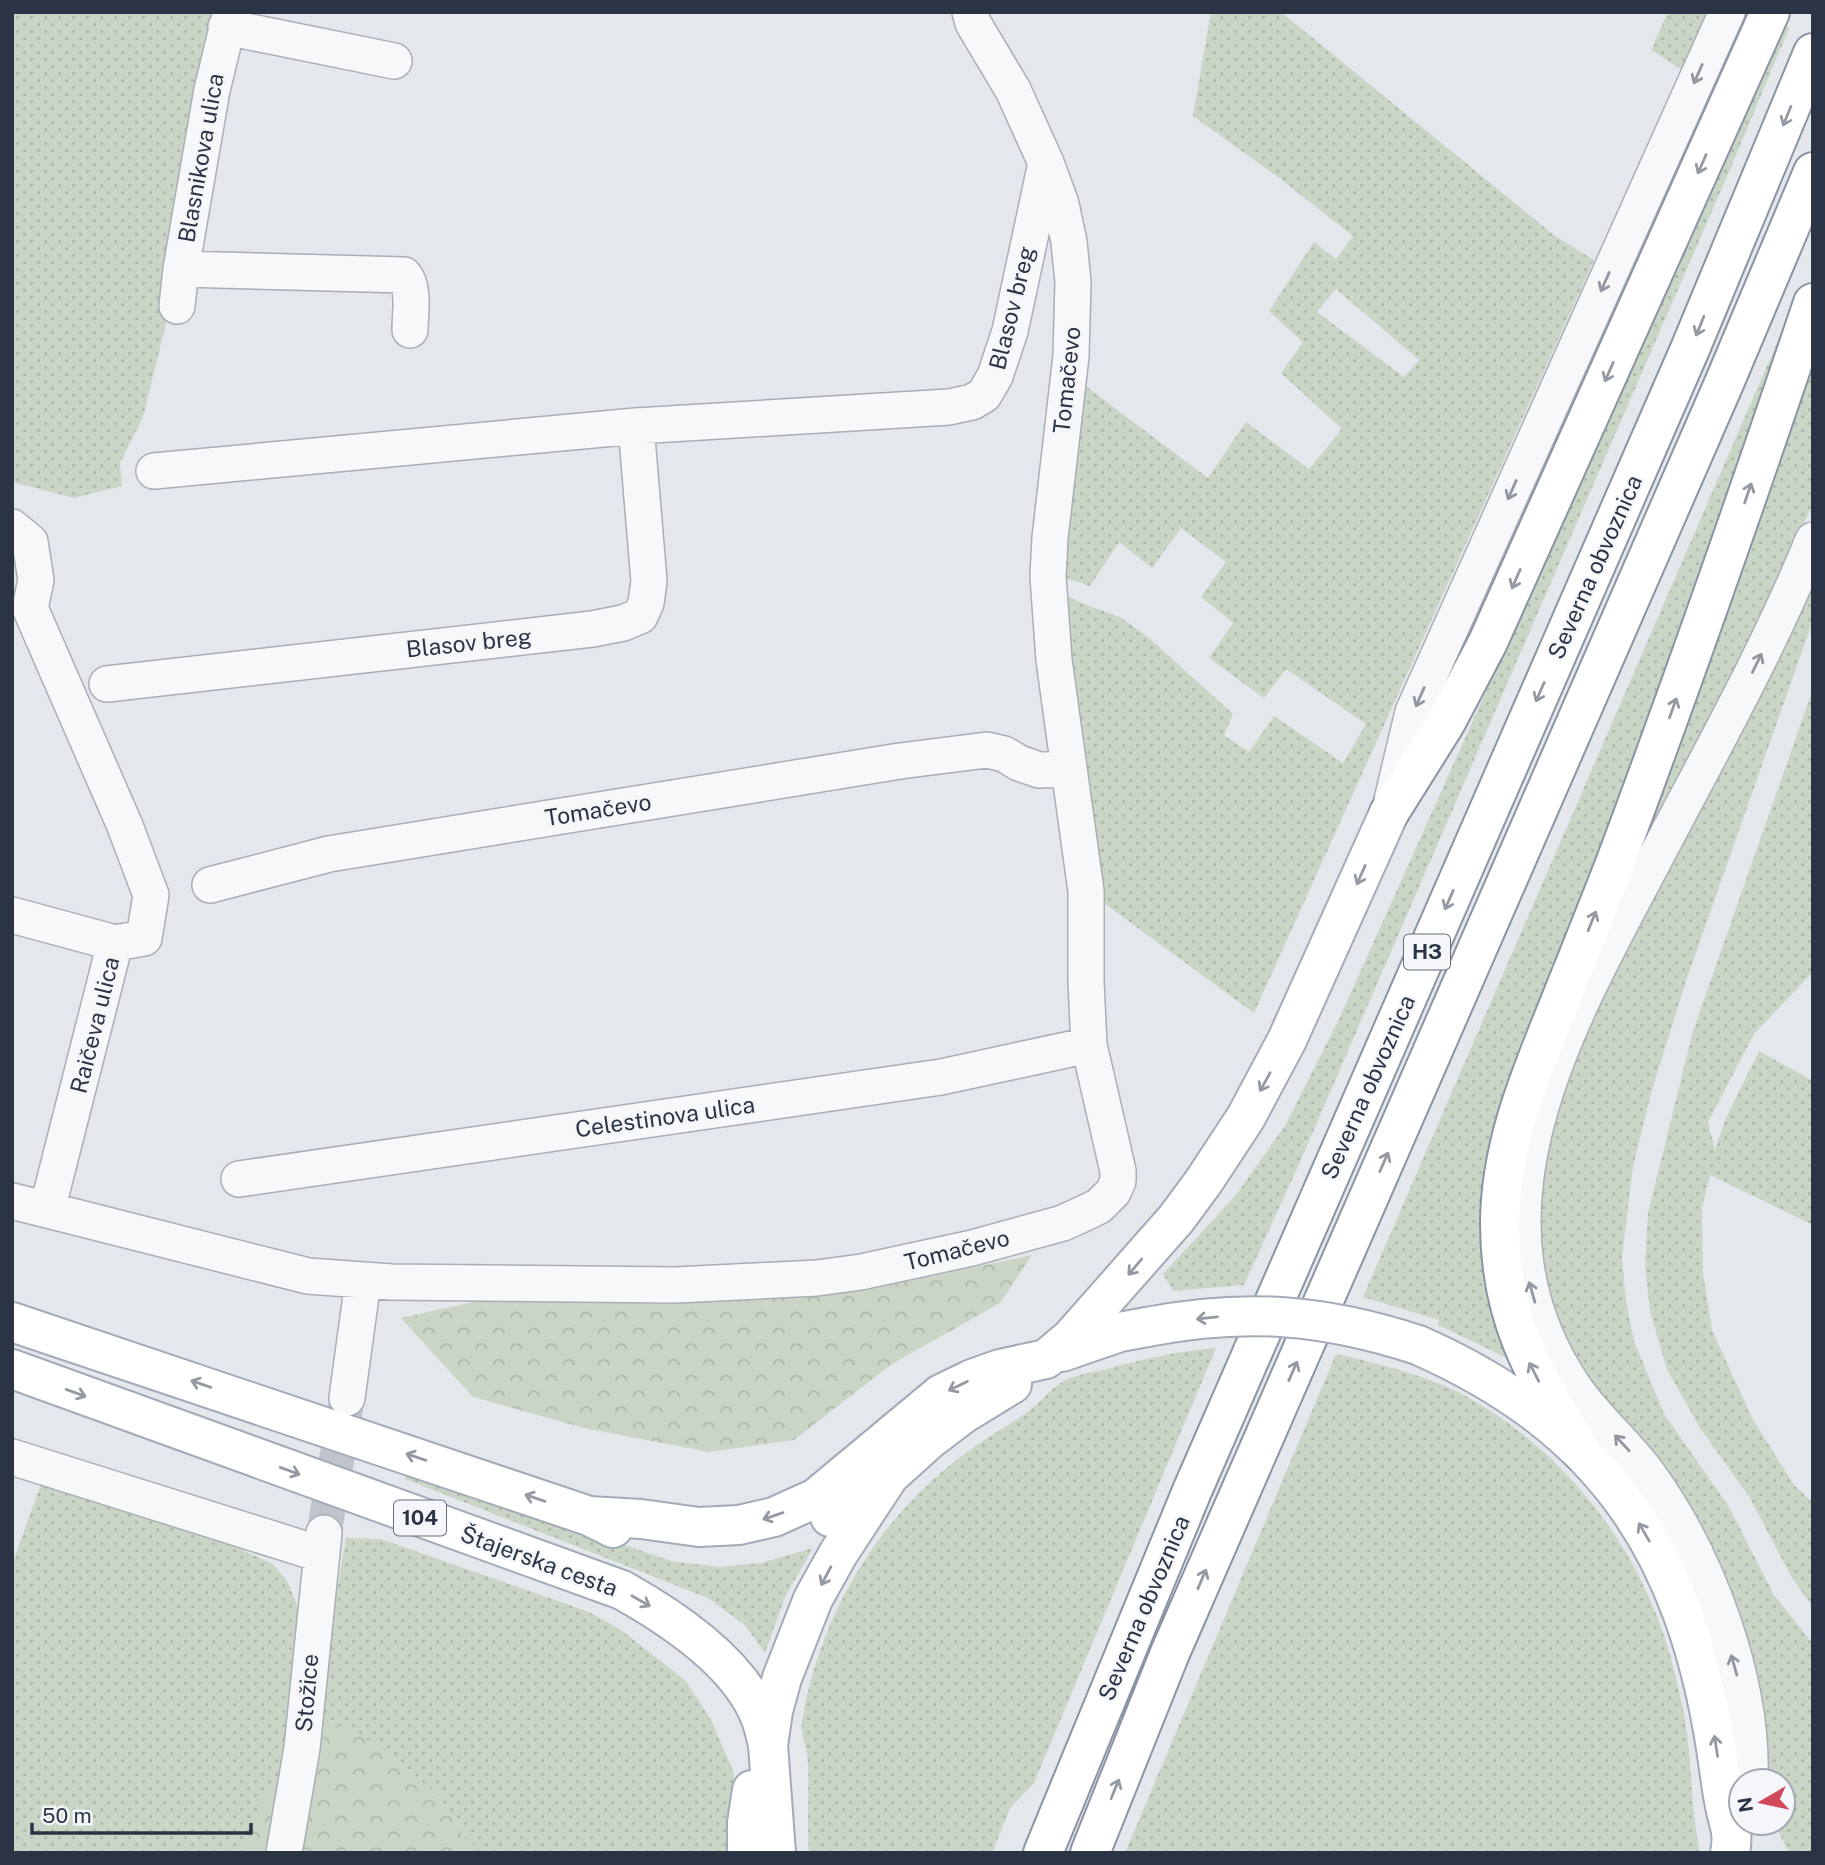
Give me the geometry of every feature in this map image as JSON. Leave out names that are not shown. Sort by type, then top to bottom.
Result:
[{"type":"main road","points":[[776,1853],[768,1745],[782,1678],[813,1600],[838,1554],[888,1476],[963,1414],[1025,1376],[1071,1338],[1176,1219],[1224,1152],[1287,1040],[1389,813],[1446,722],[1488,642],[1770,12]]},
{"type":"main road","name":"Severna obvoznica","points":[[1043,1853],[1192,1491],[1685,362],[1813,53]]},
{"type":"main road","name":"Severna obvoznica","points":[[1090,1853],[1181,1628],[1719,394],[1813,172]]},
{"type":"main road","points":[[1581,1451],[1542,1388],[1522,1347],[1508,1305],[1500,1224],[1502,1181],[1510,1138],[1524,1091],[1618,857],[1690,662],[1813,303]]},
{"type":"main road","points":[[589,1516],[641,1519],[699,1527],[740,1525],[774,1517],[816,1498],[941,1394],[1000,1369],[1046,1359],[1090,1341],[1147,1327],[1225,1316],[1276,1316],[1341,1324],[1418,1345],[1500,1386],[1544,1418],[1581,1451],[1632,1511],[1672,1585],[1690,1635],[1707,1694],[1725,1806],[1736,1840]]},
{"type":"main road","name":"104","points":[[12,1322],[589,1516],[644,1543],[662,1547],[703,1552],[743,1550],[778,1542],[822,1522],[888,1476]]},
{"type":"main road","name":"Štajerska cesta","points":[[12,1369],[622,1590],[684,1629],[723,1664],[755,1708],[768,1745]]},
{"type":"main road","points":[[747,1853],[747,1823],[753,1789],[768,1745]]},
{"type":"street","name":"Tomačevo","points":[[363,1281],[676,1285],[817,1278],[910,1262],[1063,1223],[1099,1206],[1113,1192],[1118,1181],[1118,1171],[1089,1045],[1086,891],[1054,660],[1048,576],[1049,538],[1071,356],[1073,282],[1069,242],[1061,204],[1046,163],[1013,90],[973,23],[970,12]]},
{"type":"street","points":[[1389,813],[1413,712],[1727,12]]},
{"type":"street","points":[[229,20],[394,61]]},
{"type":"street","name":"Blasnikova ulica","points":[[177,306],[212,90],[229,20]]},
{"type":"street","name":"Blasov breg","points":[[153,471],[636,426],[949,407],[972,402],[984,395],[995,376],[1010,331],[1046,163]]},
{"type":"street","points":[[181,269],[404,275],[410,291],[410,330]]},
{"type":"street","name":"Blasov breg","points":[[107,684],[592,629],[623,623],[640,616],[646,603],[649,581],[636,426]]},
{"type":"street","points":[[12,527],[30,542],[36,580],[21,611],[125,826],[151,895],[144,939],[116,943]]},
{"type":"street","points":[[1749,1767],[1740,1689],[1708,1582],[1692,1548],[1648,1474],[1577,1391],[1559,1361],[1537,1309],[1523,1242],[1525,1194],[1530,1154],[1548,1083],[1577,1009],[1757,663],[1813,540]]},
{"type":"street","name":"Tomačevo","points":[[210,885],[329,854],[901,761],[987,750],[1004,754],[1039,770],[1069,769]]},
{"type":"street","name":"Raičeva ulica","points":[[12,915],[116,943],[47,1210]]},
{"type":"street","name":"Celestinova ulica","points":[[239,1179],[941,1077],[1089,1045]]},
{"type":"street","points":[[12,1201],[308,1276],[363,1281],[347,1398]]},
{"type":"street","name":"Stožice","points":[[12,1457],[322,1543],[302,1748],[284,1853]]},
{"type":"green space","points":[[12,12],[215,12],[169,311],[143,417],[120,463],[122,486],[74,498],[12,482]]},
{"type":"green space","points":[[1211,12],[1281,12],[1555,236],[1594,260],[1254,1013],[1101,901],[1060,599],[1070,597],[1120,617],[1148,637],[1233,714],[1224,735],[1249,752],[1274,716],[1343,763],[1366,724],[1286,669],[1264,698],[1209,658],[1233,623],[1201,597],[1226,562],[1181,528],[1152,568],[1119,542],[1090,586],[1066,578],[1062,569],[1080,382],[1208,478],[1246,422],[1309,469],[1342,429],[1281,373],[1303,342],[1269,311],[1314,242],[1336,259],[1353,236],[1278,177],[1193,116]],"holes":[[[1336,289],[1419,360],[1404,377],[1317,312]]]},
{"type":"green space","points":[[1668,12],[1712,12],[1686,72],[1651,50]]},
{"type":"green space","points":[[1785,25],[1789,28],[1788,31],[1731,167],[1299,1164],[1244,1285],[1173,1291],[1163,1274],[1236,1195],[1286,1124],[1341,1015]]},
{"type":"green space","points":[[1784,333],[1608,846],[1509,1357],[1505,1357],[1438,1325],[1439,1320],[1363,1297],[1780,336]]},
{"type":"green space","points":[[1813,356],[1813,503],[1764,614],[1646,838],[1645,837]]},
{"type":"green space","points":[[1813,577],[1813,620],[1686,981],[1651,1093],[1633,1167],[1622,1257],[1626,1301],[1634,1341],[1664,1414],[1729,1507],[1774,1595],[1813,1644],[1813,1853],[1789,1853],[1781,1837],[1797,1837],[1797,1767],[1762,1767],[1747,1677],[1585,1386],[1553,1322],[1538,1252],[1540,1174],[1555,1090]]},
{"type":"green space","points":[[1813,689],[1813,972],[1754,1034],[1708,1122],[1715,1150],[1726,1118],[1759,1051],[1813,1081],[1813,1225],[1710,1175],[1702,1208],[1703,1273],[1712,1330],[1752,1418],[1794,1485],[1813,1503],[1813,1607],[1792,1578],[1750,1498],[1700,1428],[1667,1369],[1650,1311],[1645,1264],[1648,1213],[1693,1031]]},
{"type":"green space","points":[[1032,1255],[1000,1303],[892,1364],[794,1440],[709,1452],[584,1428],[473,1397],[401,1318],[492,1298],[657,1304],[867,1290]]},
{"type":"green space","points":[[1216,1348],[1034,1783],[1010,1808],[992,1853],[809,1853],[808,1763],[802,1721],[823,1644],[838,1607],[879,1539],[932,1480],[971,1449],[1030,1410],[1066,1380],[1161,1356]]},
{"type":"green space","points":[[1336,1354],[1398,1370],[1458,1392],[1534,1443],[1567,1475],[1597,1510],[1623,1548],[1645,1588],[1662,1630],[1686,1725],[1700,1853],[1125,1853]]},
{"type":"green space","points":[[407,1470],[671,1561],[719,1567],[761,1563],[813,1548],[785,1597],[765,1653],[745,1625],[708,1598],[405,1479]]},
{"type":"green space","points":[[42,1482],[225,1542],[273,1564],[287,1581],[297,1605],[298,1632],[280,1793],[254,1819],[243,1853],[12,1853],[12,1564]]},
{"type":"green space","points":[[346,1538],[381,1539],[589,1612],[621,1630],[686,1681],[711,1720],[734,1773],[735,1853],[481,1853],[460,1832],[440,1797],[405,1767],[358,1734],[322,1720],[332,1622]]},
{"type":"green space","points":[[322,1719],[358,1734],[405,1767],[440,1797],[460,1832],[481,1853],[299,1853]]},
{"type":"green space","points":[[280,1793],[271,1853],[243,1853],[254,1819],[266,1794]]},
{"type":"tunnel","points":[[324,1533],[346,1405]]}]
